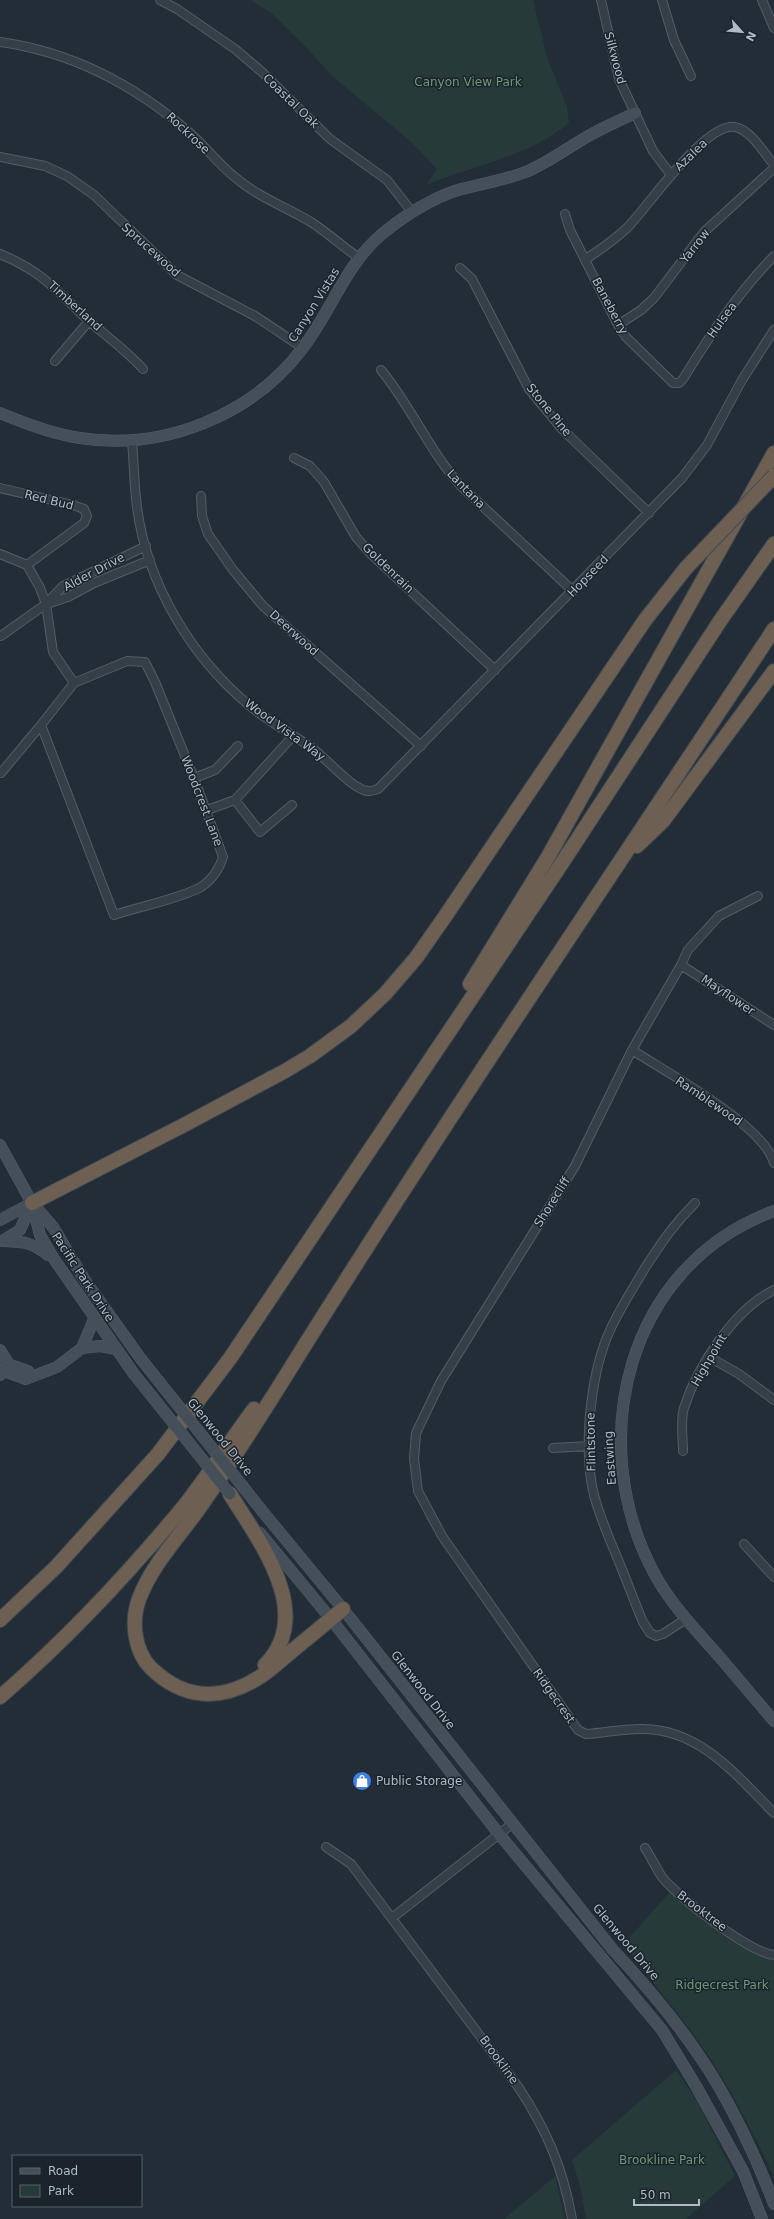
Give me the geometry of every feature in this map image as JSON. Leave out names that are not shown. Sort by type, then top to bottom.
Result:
[{"type":"highway","points":[[358,1167],[548,856],[774,453]]},
{"type":"highway","points":[[32,1203],[285,1072],[352,1026],[385,994],[416,958],[444,918],[646,620],[686,568],[745,504],[774,476]]},
{"type":"highway","points":[[0,1620],[56,1567],[158,1454],[230,1357],[562,864],[720,622],[774,544]]},
{"type":"highway","points":[[343,1609],[259,1678],[241,1686],[210,1695],[193,1693],[177,1687],[158,1675],[146,1662],[137,1646],[135,1619],[138,1602],[151,1574],[200,1506],[340,1288],[617,865],[774,629]]},
{"type":"highway","points":[[617,865],[663,821],[774,670]]},
{"type":"highway","points":[[0,1698],[34,1668],[89,1614],[186,1504],[340,1288]]},
{"type":"highway","points":[[230,1494],[253,1527],[278,1578],[286,1603],[286,1622],[282,1639],[276,1652],[267,1663],[241,1686]]},
{"type":"main road","name":"Canyon Vistas","points":[[0,413],[58,434],[81,439],[132,441],[165,436],[224,415],[267,385],[287,367],[303,348],[320,322],[343,281],[359,258],[381,235],[412,212],[456,191],[526,172],[635,113]]},
{"type":"main road","name":"Pacific Park Drive","points":[[0,1145],[32,1203],[40,1235],[54,1259],[94,1319],[134,1374],[230,1494]]},
{"type":"main road","points":[[0,1220],[32,1203]]},
{"type":"main road","points":[[2,1242],[20,1230],[32,1203]]},
{"type":"main road","name":"Glenwood Drive","points":[[32,1203],[53,1227],[86,1282],[141,1359],[262,1512],[343,1609],[613,1950],[675,2022],[699,2054],[740,2128],[774,2204]]},
{"type":"main road","name":"Eastwing","points":[[774,1211],[747,1224],[720,1240],[688,1268],[672,1286],[642,1334],[632,1359],[621,1412],[620,1442],[626,1497],[634,1530],[654,1572],[669,1597],[686,1619],[774,1721]]},
{"type":"main road","points":[[2,1242],[26,1242],[36,1245],[54,1259]]},
{"type":"main road","points":[[82,1348],[94,1319]]},
{"type":"main road","points":[[0,1350],[5,1357],[4,1370],[28,1371],[32,1376],[57,1366],[82,1348],[100,1346],[116,1349]]},
{"type":"main road","points":[[253,1527],[331,1619],[499,1834],[662,2030],[696,2086],[743,2171],[762,2219]]},
{"type":"street","name":"Coastal Oak","points":[[160,0],[195,21],[234,49],[262,72],[330,139],[386,180],[412,212]]},
{"type":"street","name":"Silkwood","points":[[601,0],[619,79],[653,151],[670,174]]},
{"type":"street","points":[[662,0],[674,40],[691,76]]},
{"type":"street","points":[[762,0],[774,28]]},
{"type":"street","name":"Rockrose","points":[[0,42],[47,52],[88,67],[128,87],[162,109],[192,135],[236,178],[259,195],[310,221],[332,236],[359,258]]},
{"type":"street","name":"Azalea","points":[[670,174],[712,135],[724,128],[733,127],[740,129],[747,134],[774,165]]},
{"type":"street","name":"Sprucewood","points":[[0,158],[45,166],[67,176],[94,195],[177,275],[255,316],[303,348]]},
{"type":"street","name":"Yarrow","points":[[618,325],[641,310],[654,298],[704,232],[774,168]]},
{"type":"street","points":[[586,259],[604,247],[628,227],[670,174]]},
{"type":"street","name":"Baneberry","points":[[565,214],[570,230],[586,259],[618,325],[626,336],[673,383]]},
{"type":"street","name":"Timberland","points":[[0,254],[38,273],[58,289],[89,321],[128,352],[143,369]]},
{"type":"street","name":"Hulsea","points":[[673,383],[679,383],[683,379],[732,304],[774,256]]},
{"type":"street","name":"Stone Pine","points":[[460,268],[472,279],[529,389],[562,429],[649,513]]},
{"type":"street","points":[[55,361],[89,321]]},
{"type":"street","name":"Hopseed","points":[[367,792],[378,789],[682,478],[707,445],[742,380],[774,330]]},
{"type":"street","name":"Lantana","points":[[381,370],[396,389],[447,471],[461,486],[573,591]]},
{"type":"street","name":"Wood Vista Way","points":[[132,441],[137,508],[146,546],[164,596],[179,624],[220,678],[250,706],[328,761],[353,785],[367,792]]},
{"type":"street","name":"Goldenrain","points":[[294,458],[310,466],[324,482],[356,537],[369,552],[495,670]]},
{"type":"street","name":"Red Bud","points":[[0,488],[73,505],[84,509],[87,516],[84,523],[27,565]]},
{"type":"street","name":"Deerwood","points":[[201,496],[202,516],[208,534],[232,570],[263,606],[421,746]]},
{"type":"street","name":"Alder Drive","points":[[0,636],[46,604],[63,586],[146,546]]},
{"type":"street","points":[[0,554],[27,565],[40,588],[46,604],[53,652],[74,683]]},
{"type":"street","name":"Alder Drive","points":[[46,604],[68,597],[94,583],[150,560]]},
{"type":"street","name":"Woodcrest Lane","points":[[1,773],[74,683],[127,661],[145,662],[155,682],[207,810],[223,857],[221,866],[210,880],[197,889],[114,915],[41,724]]},
{"type":"street","points":[[207,810],[235,800],[293,736]]},
{"type":"street","points":[[194,778],[215,770],[238,746]]},
{"type":"street","points":[[235,800],[260,832],[292,805]]},
{"type":"street","name":"Shorecliff","points":[[442,1536],[418,1492],[414,1459],[416,1433],[441,1381],[575,1166],[632,1050],[681,965],[688,950],[719,916],[758,896]]},
{"type":"street","name":"Mayflower","points":[[681,965],[774,1025]]},
{"type":"street","name":"Ramblewood","points":[[632,1050],[732,1115],[755,1133],[773,1157]]},
{"type":"street","name":"Flintstone","points":[[686,1619],[663,1634],[656,1636],[650,1633],[643,1622],[603,1526],[594,1494],[589,1446],[589,1415],[607,1337],[632,1289],[674,1223],[695,1204]]},
{"type":"street","name":"Highpoint","points":[[683,1451],[684,1410],[694,1384],[709,1357],[726,1331],[743,1312],[767,1293],[774,1290]]},
{"type":"street","points":[[709,1357],[739,1374],[774,1400]]},
{"type":"street","points":[[553,1448],[589,1446]]},
{"type":"street","name":"Ridgecrest","points":[[442,1536],[574,1726],[582,1733],[644,1729],[674,1734],[691,1741],[704,1747],[729,1767],[774,1813]]},
{"type":"street","points":[[744,1544],[774,1577]]},
{"type":"street","points":[[392,1918],[512,1824]]},
{"type":"street","name":"Brookline","points":[[326,1847],[350,1864],[492,2050],[538,2116],[556,2154],[566,2189],[572,2219]]},
{"type":"street","name":"Brooktree","points":[[645,1848],[661,1876],[689,1904],[766,1954],[774,1955]]},
{"type":"green space","name":"Canyon View Park","points":[[251,0],[533,0],[548,60],[567,106],[569,123],[553,135],[519,152],[426,185],[437,169],[410,141],[332,76],[306,47],[272,14]]},
{"type":"green space","name":"Ridgecrest Park","points":[[674,1887],[727,1927],[774,1955],[774,2176],[755,2137],[727,2086],[698,2040],[623,1945]]},
{"type":"green space","name":"Brookline Park","points":[[676,2070],[697,2101],[735,2176],[686,2219],[586,2219],[580,2186],[572,2160]]},
{"type":"green space","points":[[555,2176],[565,2219],[504,2219]]},
{"type":"place","name":"Public Storage","points":[[362,1781]]}]
